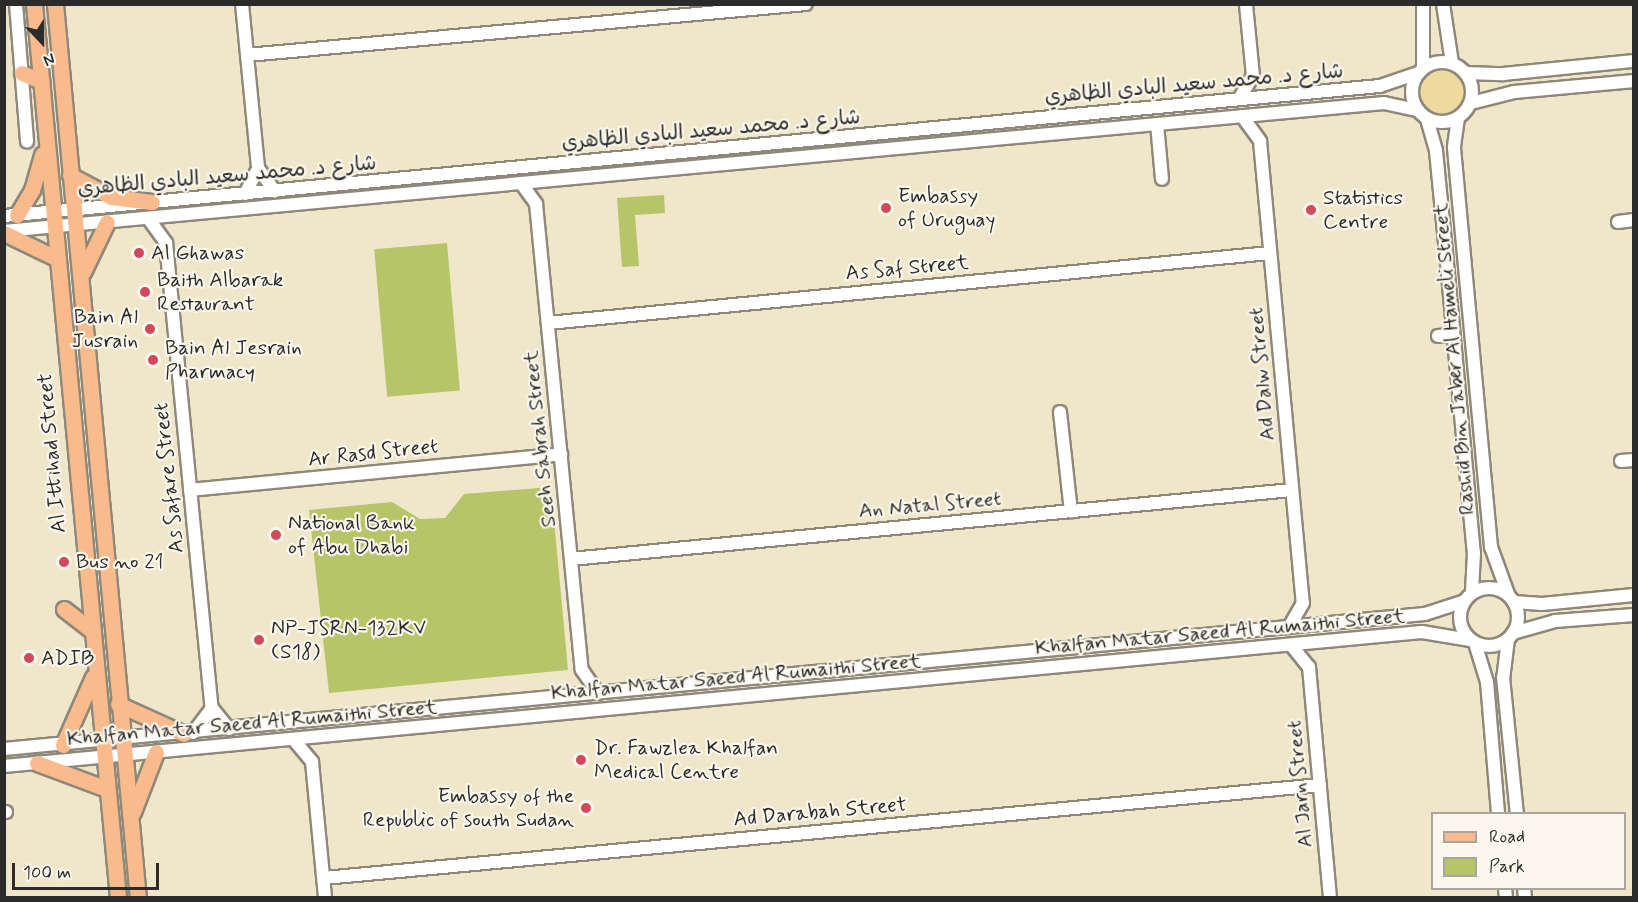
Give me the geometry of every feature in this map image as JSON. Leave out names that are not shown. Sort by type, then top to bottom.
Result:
[{"type":"main road","name":"Al Ittihad Street","points":[[34,4],[56,258],[118,897]]},
{"type":"main road","name":"Al Ittihad Street","points":[[55,4],[74,217],[82,280],[118,704],[138,897]]},
{"type":"main road","points":[[22,73],[41,81]]},
{"type":"main road","points":[[11,216],[36,182],[46,134]]},
{"type":"main road","points":[[70,175],[111,197],[152,202]]},
{"type":"main road","points":[[82,280],[107,222]]},
{"type":"main road","points":[[4,232],[56,258]]},
{"type":"main road","points":[[64,609],[91,630]]},
{"type":"main road","points":[[63,744],[95,671]]},
{"type":"main road","points":[[118,704],[188,733]]},
{"type":"main road","points":[[131,824],[156,752]]},
{"type":"main road","points":[[37,763],[107,789]]},
{"type":"street","points":[[16,4],[27,142]]},
{"type":"street","points":[[242,4],[258,168],[275,191]]},
{"type":"street","points":[[247,55],[806,4]]},
{"type":"street","points":[[1239,99],[1253,76],[1246,4]]},
{"type":"street","points":[[1423,4],[1421,71],[1412,89],[1423,114],[1458,118],[1471,103],[1503,93],[1634,81]]},
{"type":"street","points":[[1443,4],[1452,63]]},
{"type":"street","points":[[1421,71],[1452,63],[1466,72],[1503,74],[1634,61]]},
{"type":"street","name":"شارع د. محمد سعيد البادي الظاهري","points":[[4,232],[53,219],[152,202],[1380,86],[1421,71]]},
{"type":"street","points":[[1466,72],[1471,103]]},
{"type":"street","points":[[1253,76],[1272,96]]},
{"type":"street","name":"شارع د. محمد سعيد البادي الظاهري","points":[[74,217],[107,222],[1384,103],[1423,114]]},
{"type":"street","points":[[1128,110],[1129,127]]},
{"type":"street","name":"Ad Dalw Street","points":[[1271,114],[1260,141],[1303,603]]},
{"type":"street","name":"Rashid Bin Jaber Al Hameli Street","points":[[1423,114],[1436,150],[1474,553],[1472,592]]},
{"type":"street","points":[[1242,116],[1260,141]]},
{"type":"street","name":"Rashid Bin Jaber Al Hameli Street","points":[[1458,118],[1454,148],[1491,547],[1511,598]]},
{"type":"street","points":[[1157,124],[1162,179]]},
{"type":"street","points":[[245,194],[258,168]]},
{"type":"street","points":[[536,204],[551,180]]},
{"type":"street","name":"Seeh Sabrah Street","points":[[521,183],[536,204],[582,669],[598,693]]},
{"type":"street","points":[[315,188],[315,202]]},
{"type":"street","points":[[148,218],[166,243],[181,215]]},
{"type":"street","name":"شارع د. محمد سعيد البادي الظاهري","points":[[11,216],[53,219]]},
{"type":"street","points":[[1618,222],[1634,220]]},
{"type":"street","name":"As Safare Street","points":[[166,243],[212,708]]},
{"type":"street","name":"As Saf Street","points":[[548,322],[1270,253]]},
{"type":"street","points":[[1437,336],[1453,335]]},
{"type":"street","points":[[1060,412],[1071,511]]},
{"type":"street","name":"Ar Rasd Street","points":[[190,490],[561,454]]},
{"type":"street","name":"An Natal Street","points":[[571,559],[1292,490]]},
{"type":"street","points":[[1498,812],[1487,682],[1473,641],[1459,618],[1463,602],[1472,592],[1491,587],[1511,598],[1634,595]]},
{"type":"street","points":[[1511,598],[1518,618],[1510,636],[1503,677],[1517,812]]},
{"type":"street","name":"Khalfan Matar Saeed Al Rumaithi Street","points":[[4,766],[37,763],[188,733],[1425,614],[1463,602]]},
{"type":"street","points":[[1289,627],[1303,603],[1320,624]]},
{"type":"street","points":[[1473,641],[1492,646],[1510,636],[1555,621],[1634,615]]},
{"type":"street","name":"Khalfan Matar Saeed Al Rumaithi Street","points":[[122,747],[156,752],[1435,632],[1473,641]]},
{"type":"street","points":[[1202,635],[1204,653]]},
{"type":"street","name":"Al Jarn Street","points":[[1320,642],[1309,667],[1330,897]]},
{"type":"street","points":[[1292,645],[1309,667]]},
{"type":"street","name":"Seeh Sabrah Street","points":[[570,696],[582,669]]},
{"type":"street","points":[[188,733],[212,708],[229,729]]},
{"type":"street","points":[[371,714],[376,724],[373,731]]},
{"type":"street","points":[[312,762],[328,735]]},
{"type":"street","points":[[293,739],[312,762],[325,897]]},
{"type":"street","name":"Khalfan Matar Saeed Al Rumaithi Street","points":[[4,749],[63,744],[103,749]]},
{"type":"street","name":"Ad Darabah Street","points":[[324,878],[1320,785]]},
{"type":"green space","points":[[664,195],[665,213],[635,215],[639,266],[622,267],[617,198]]},
{"type":"green space","points":[[447,243],[460,390],[387,397],[374,249]]},
{"type":"green space","points":[[551,487],[568,670],[329,693],[309,510],[392,502],[420,519],[445,518],[464,494]]},
{"type":"sand","points":[[1442,71],[1457,78],[1464,93],[1457,108],[1442,115],[1427,108],[1420,93],[1427,78]]},
{"type":"place","name":"Embassy of Uruguay","points":[[886,208]]},
{"type":"place","name":"Statistics Centre","points":[[1311,210]]},
{"type":"place","name":"Al Ghawas","points":[[139,253]]},
{"type":"place","name":"Baith Albarak Restaurant","points":[[145,292]]},
{"type":"place","name":"Bain Al Jusrain","points":[[150,329]]},
{"type":"place","name":"Bain Al Jesrain Pharmacy","points":[[153,360]]},
{"type":"place","name":"National Bank of Abu Dhabi","points":[[276,535]]},
{"type":"place","name":"Bus no 21","points":[[64,562]]},
{"type":"place","name":"NP-JSRN-132KV (S18)","points":[[259,640]]},
{"type":"place","name":"ADIB","points":[[29,658]]},
{"type":"place","name":"Dr. Fawzlea Khalfan Medical Centre","points":[[581,760]]},
{"type":"place","name":"Embassy of the Republic of south Sudan","points":[[586,808]]}]
